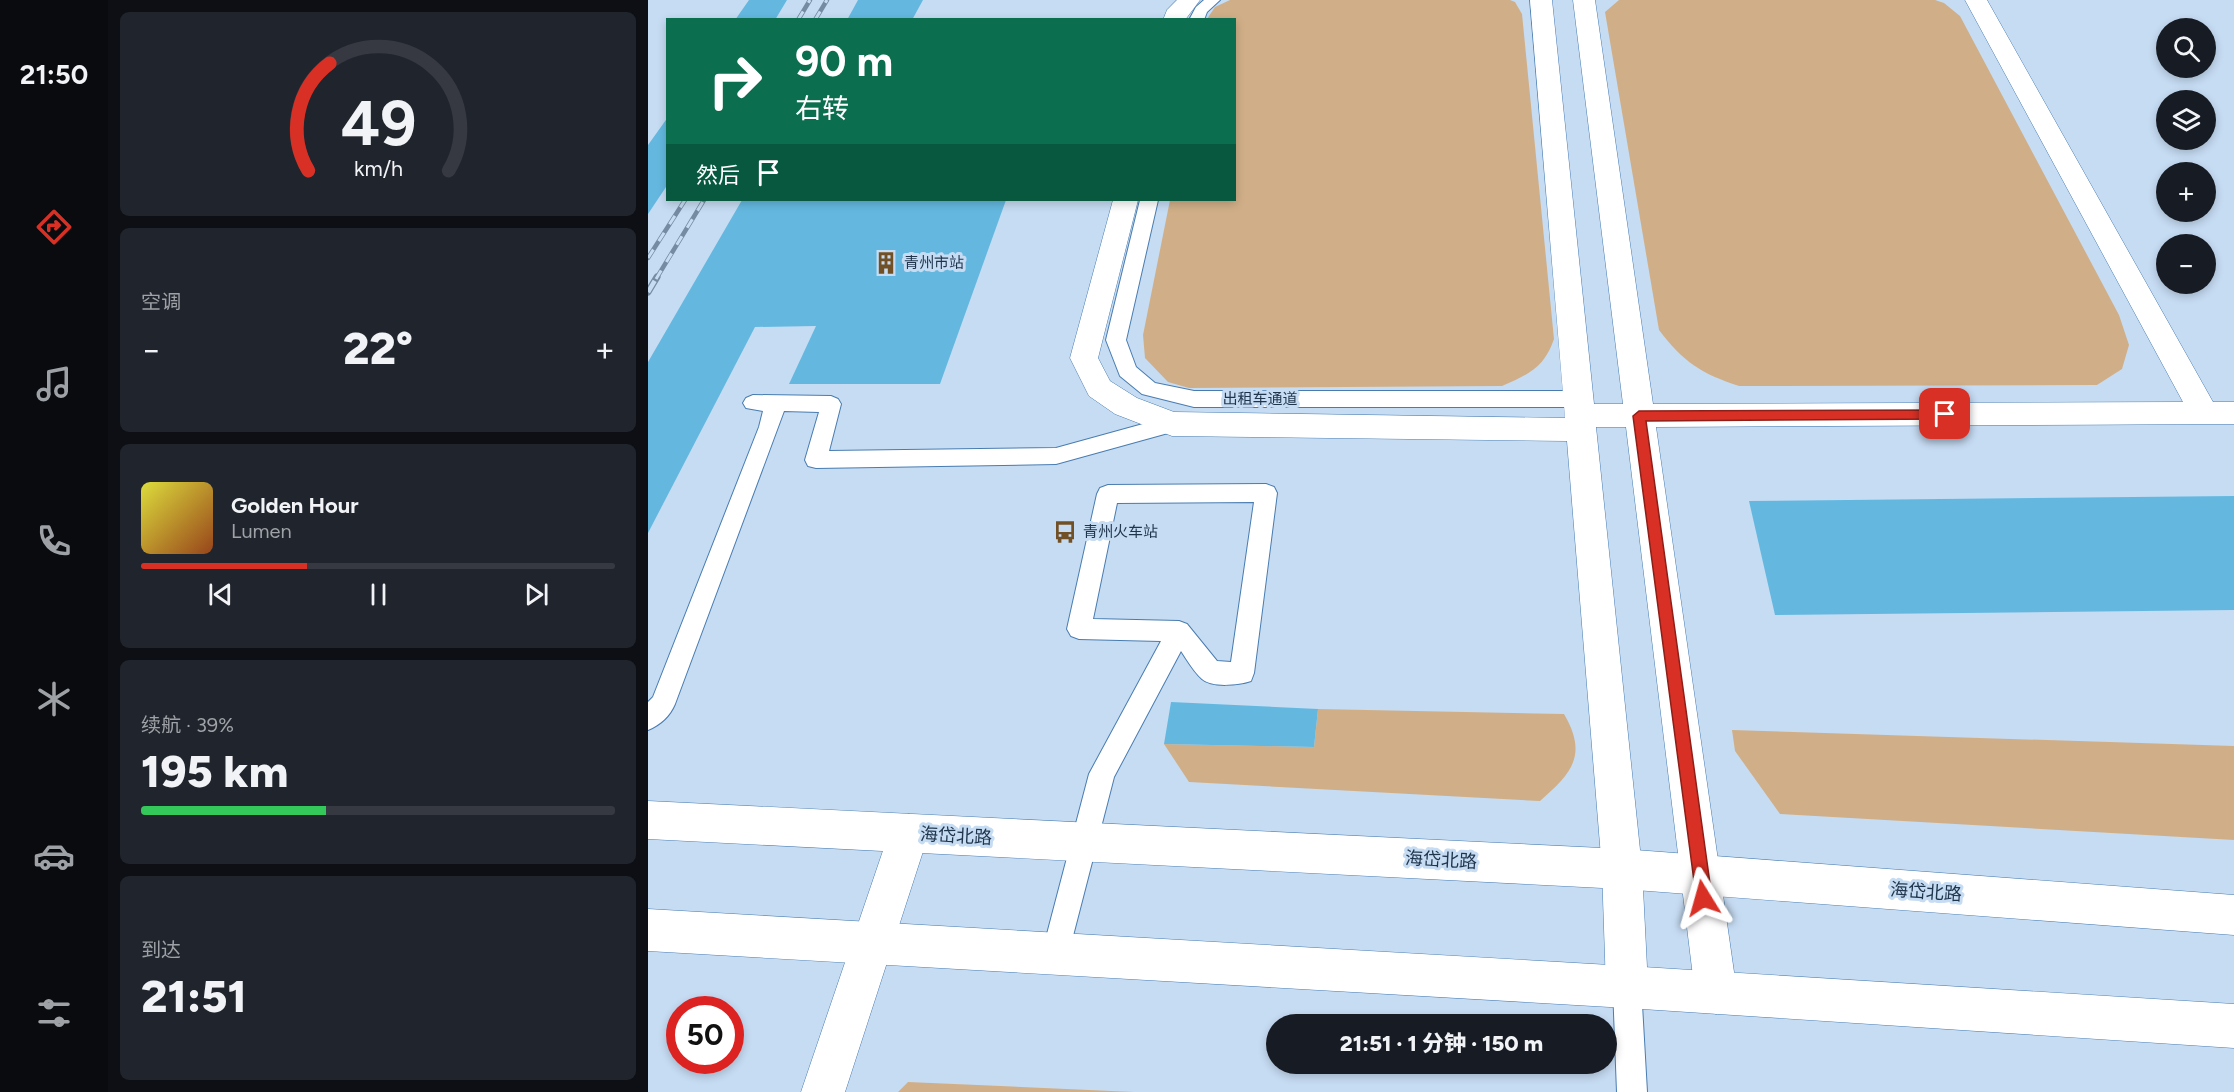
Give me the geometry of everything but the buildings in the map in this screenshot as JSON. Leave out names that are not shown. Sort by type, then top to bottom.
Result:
[{"type":"main road","points":[[1174,18],[1189,0]]},
{"type":"main road","points":[[1540,0],[1623,869],[1627,987]]},
{"type":"main road","points":[[1584,0],[1716,993]]},
{"type":"main road","points":[[1976,0],[2204,413]]},
{"type":"main road","points":[[1126,201],[1084,358],[1099,388],[1126,406],[1172,424],[1579,415],[2234,413]]},
{"type":"main road","name":"海岱北路","points":[[648,820],[1623,869],[2234,915]]},
{"type":"main road","points":[[823,1092],[909,833]]},
{"type":"main road","points":[[648,930],[1627,987],[2234,1026]]},
{"type":"lane","points":[[1197,18],[1201,10],[1213,0]]},
{"type":"lane","name":"出租车通道","points":[[1149,201],[1116,340],[1127,371],[1149,389],[1194,399],[1579,415]]},
{"type":"lane","points":[[753,403],[831,404],[816,460],[1056,456],[1172,424]]},
{"type":"lane","points":[[648,718],[663,704],[776,404]]},
{"type":"lane","points":[[1266,493],[1242,673],[1211,672],[1179,631],[1079,629],[1108,494],[1266,493]]},
{"type":"lane","points":[[1056,953],[1102,774],[1179,631]]},
{"type":"lane","points":[[1627,987],[1632,1092]]},
{"type":"shaded area","points":[[1230,0],[1510,0],[1515,2],[1522,14],[1554,339],[1545,357],[1534,369],[1502,386],[1189,388],[1168,382],[1145,358],[1143,335],[1170,201],[1236,201],[1236,18],[1208,18],[1215,7]]},
{"type":"shaded area","points":[[1619,0],[1935,0],[1944,3],[1960,16],[2119,315],[2129,345],[2122,369],[2097,385],[1739,386],[1714,377],[1694,366],[1676,351],[1659,330],[1605,12]]},
{"type":"shaded area","points":[[1318,709],[1564,714],[1575,741],[1575,752],[1568,772],[1540,801],[1189,782],[1164,744],[1314,747]]},
{"type":"shaded area","points":[[1732,730],[2234,746],[2234,840],[1780,814],[1735,751]]},
{"type":"shaded area","points":[[908,1082],[1134,1092],[898,1092]]},
{"type":"railway","points":[[799,18],[810,0]]},
{"type":"railway","points":[[816,18],[827,0]]},
{"type":"railway","points":[[648,258],[684,201]]},
{"type":"railway","points":[[656,279],[703,201]]},
{"type":"railway","points":[[648,292],[657,277]]},
{"type":"place","name":"青州市站","points":[[886,263]]},
{"type":"place","name":"青州火车站","points":[[1065,532]]},
{"type":"route","points":[[1703,898],[1639,416],[1945,414]]}]
